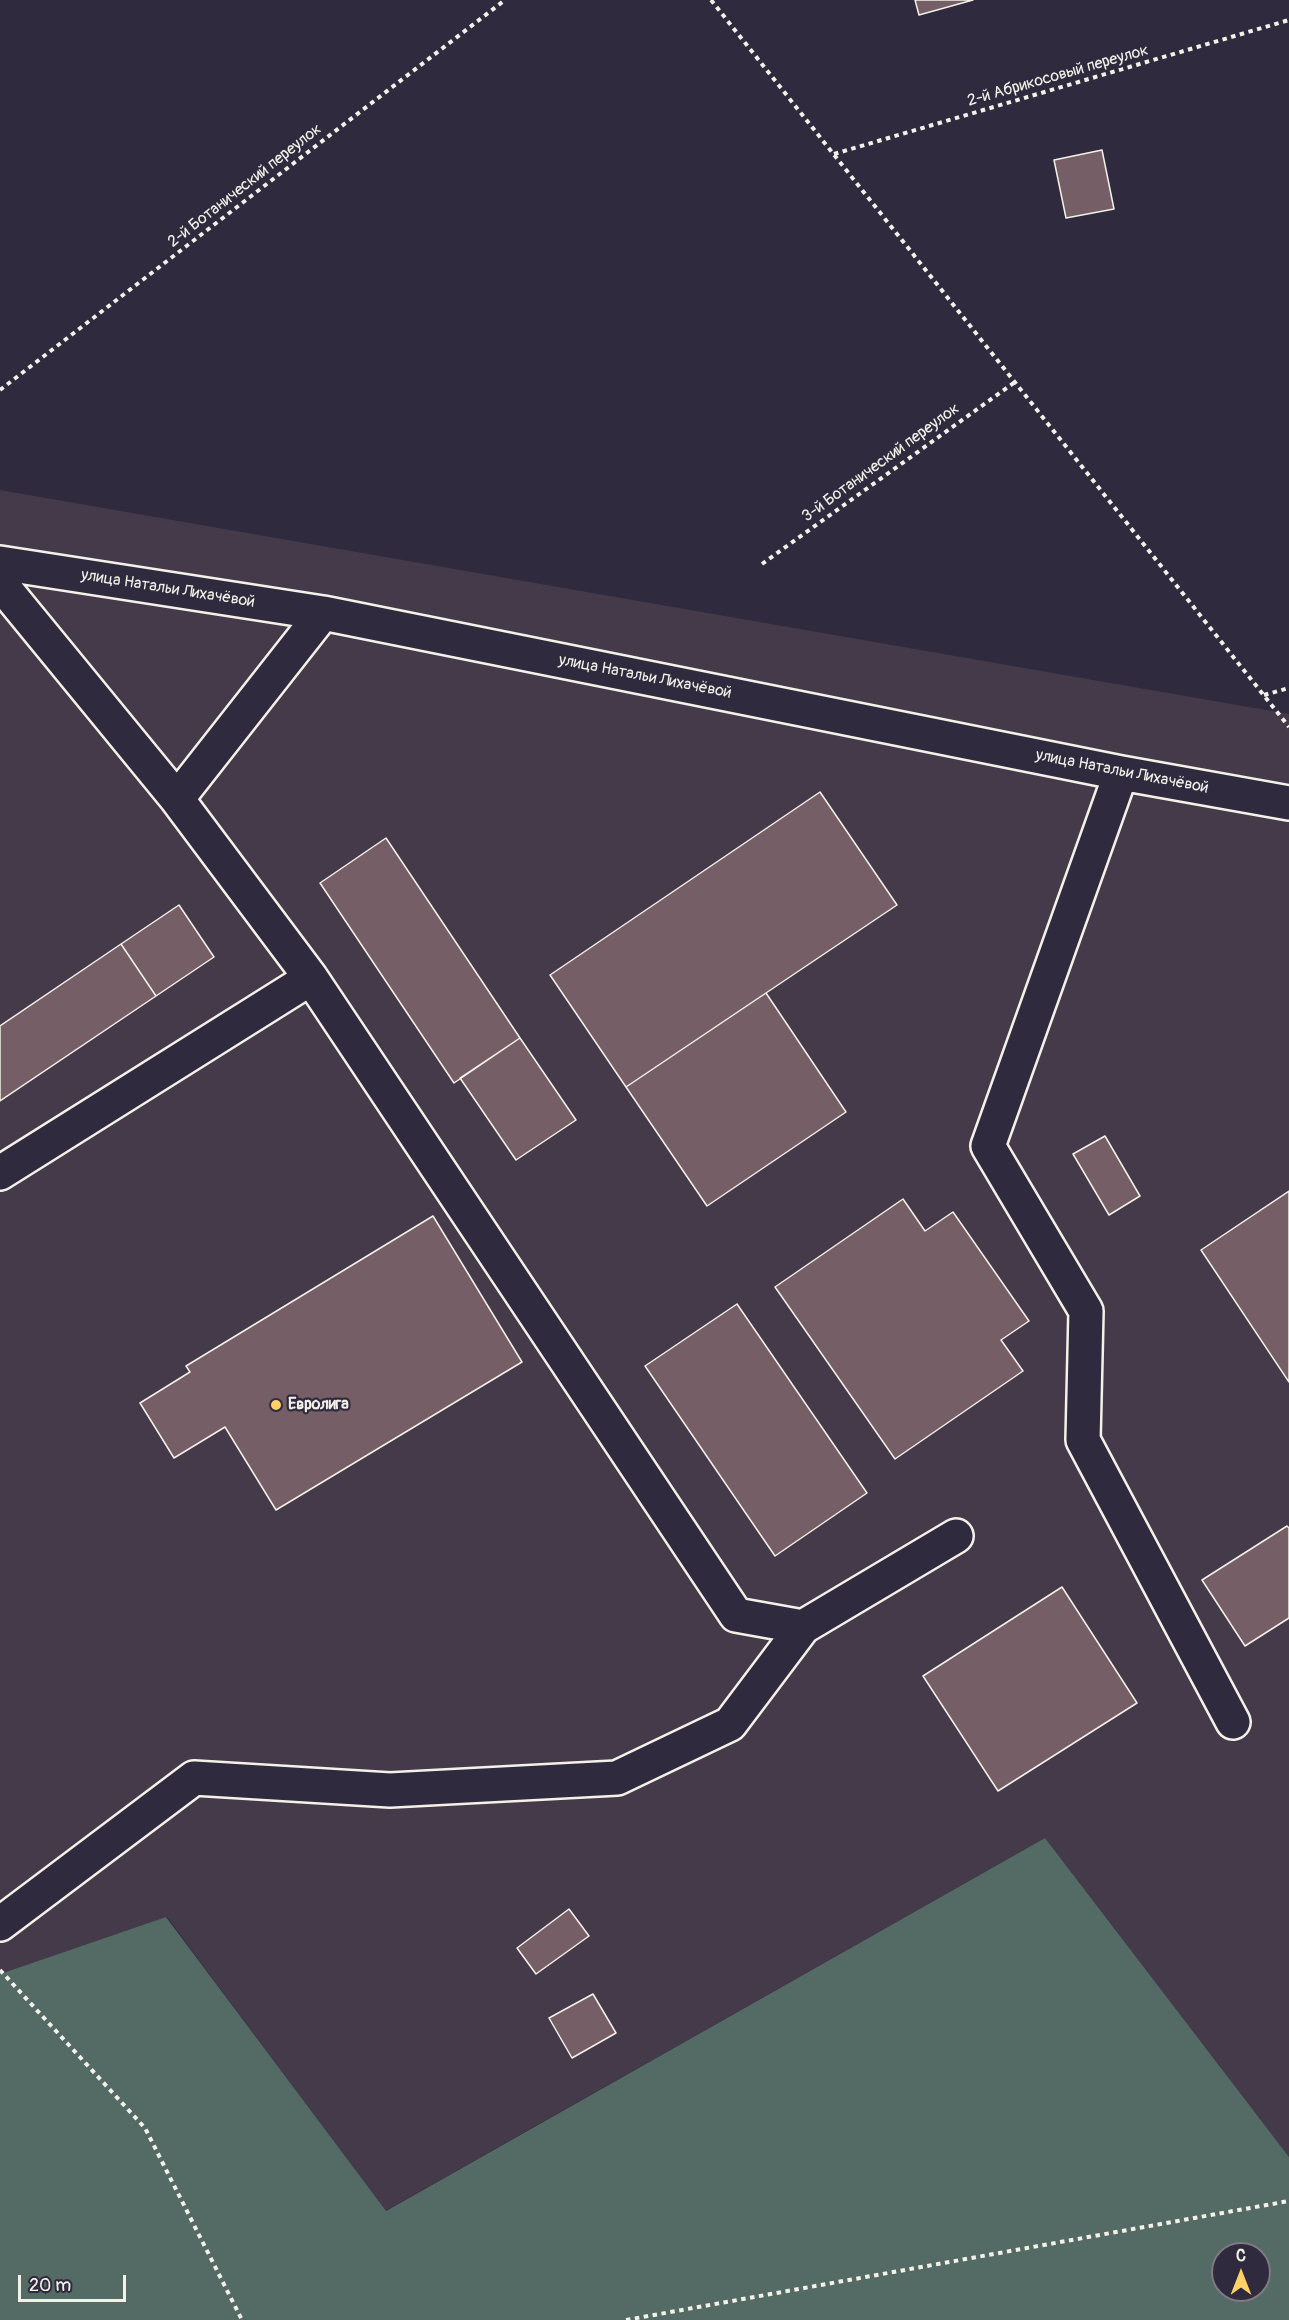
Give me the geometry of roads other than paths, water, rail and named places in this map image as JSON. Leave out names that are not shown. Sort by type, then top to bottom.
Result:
[{"type":"lane","name":"улица Натальи Лихачёвой","points":[[0,562],[323,613],[1121,773],[1289,803]]},
{"type":"lane","points":[[0,583],[177,799],[311,978],[736,1615],[803,1627]]},
{"type":"lane","points":[[177,799],[323,613]]},
{"type":"lane","points":[[1121,773],[988,1146],[1086,1311],[1083,1440],[1233,1722]]},
{"type":"lane","points":[[0,1173],[311,978]]},
{"type":"lane","points":[[0,1924],[194,1778],[390,1790],[617,1778],[730,1724],[803,1627],[956,1536]]},
{"type":"place","name":"Евролига","points":[[276,1405]]}]
